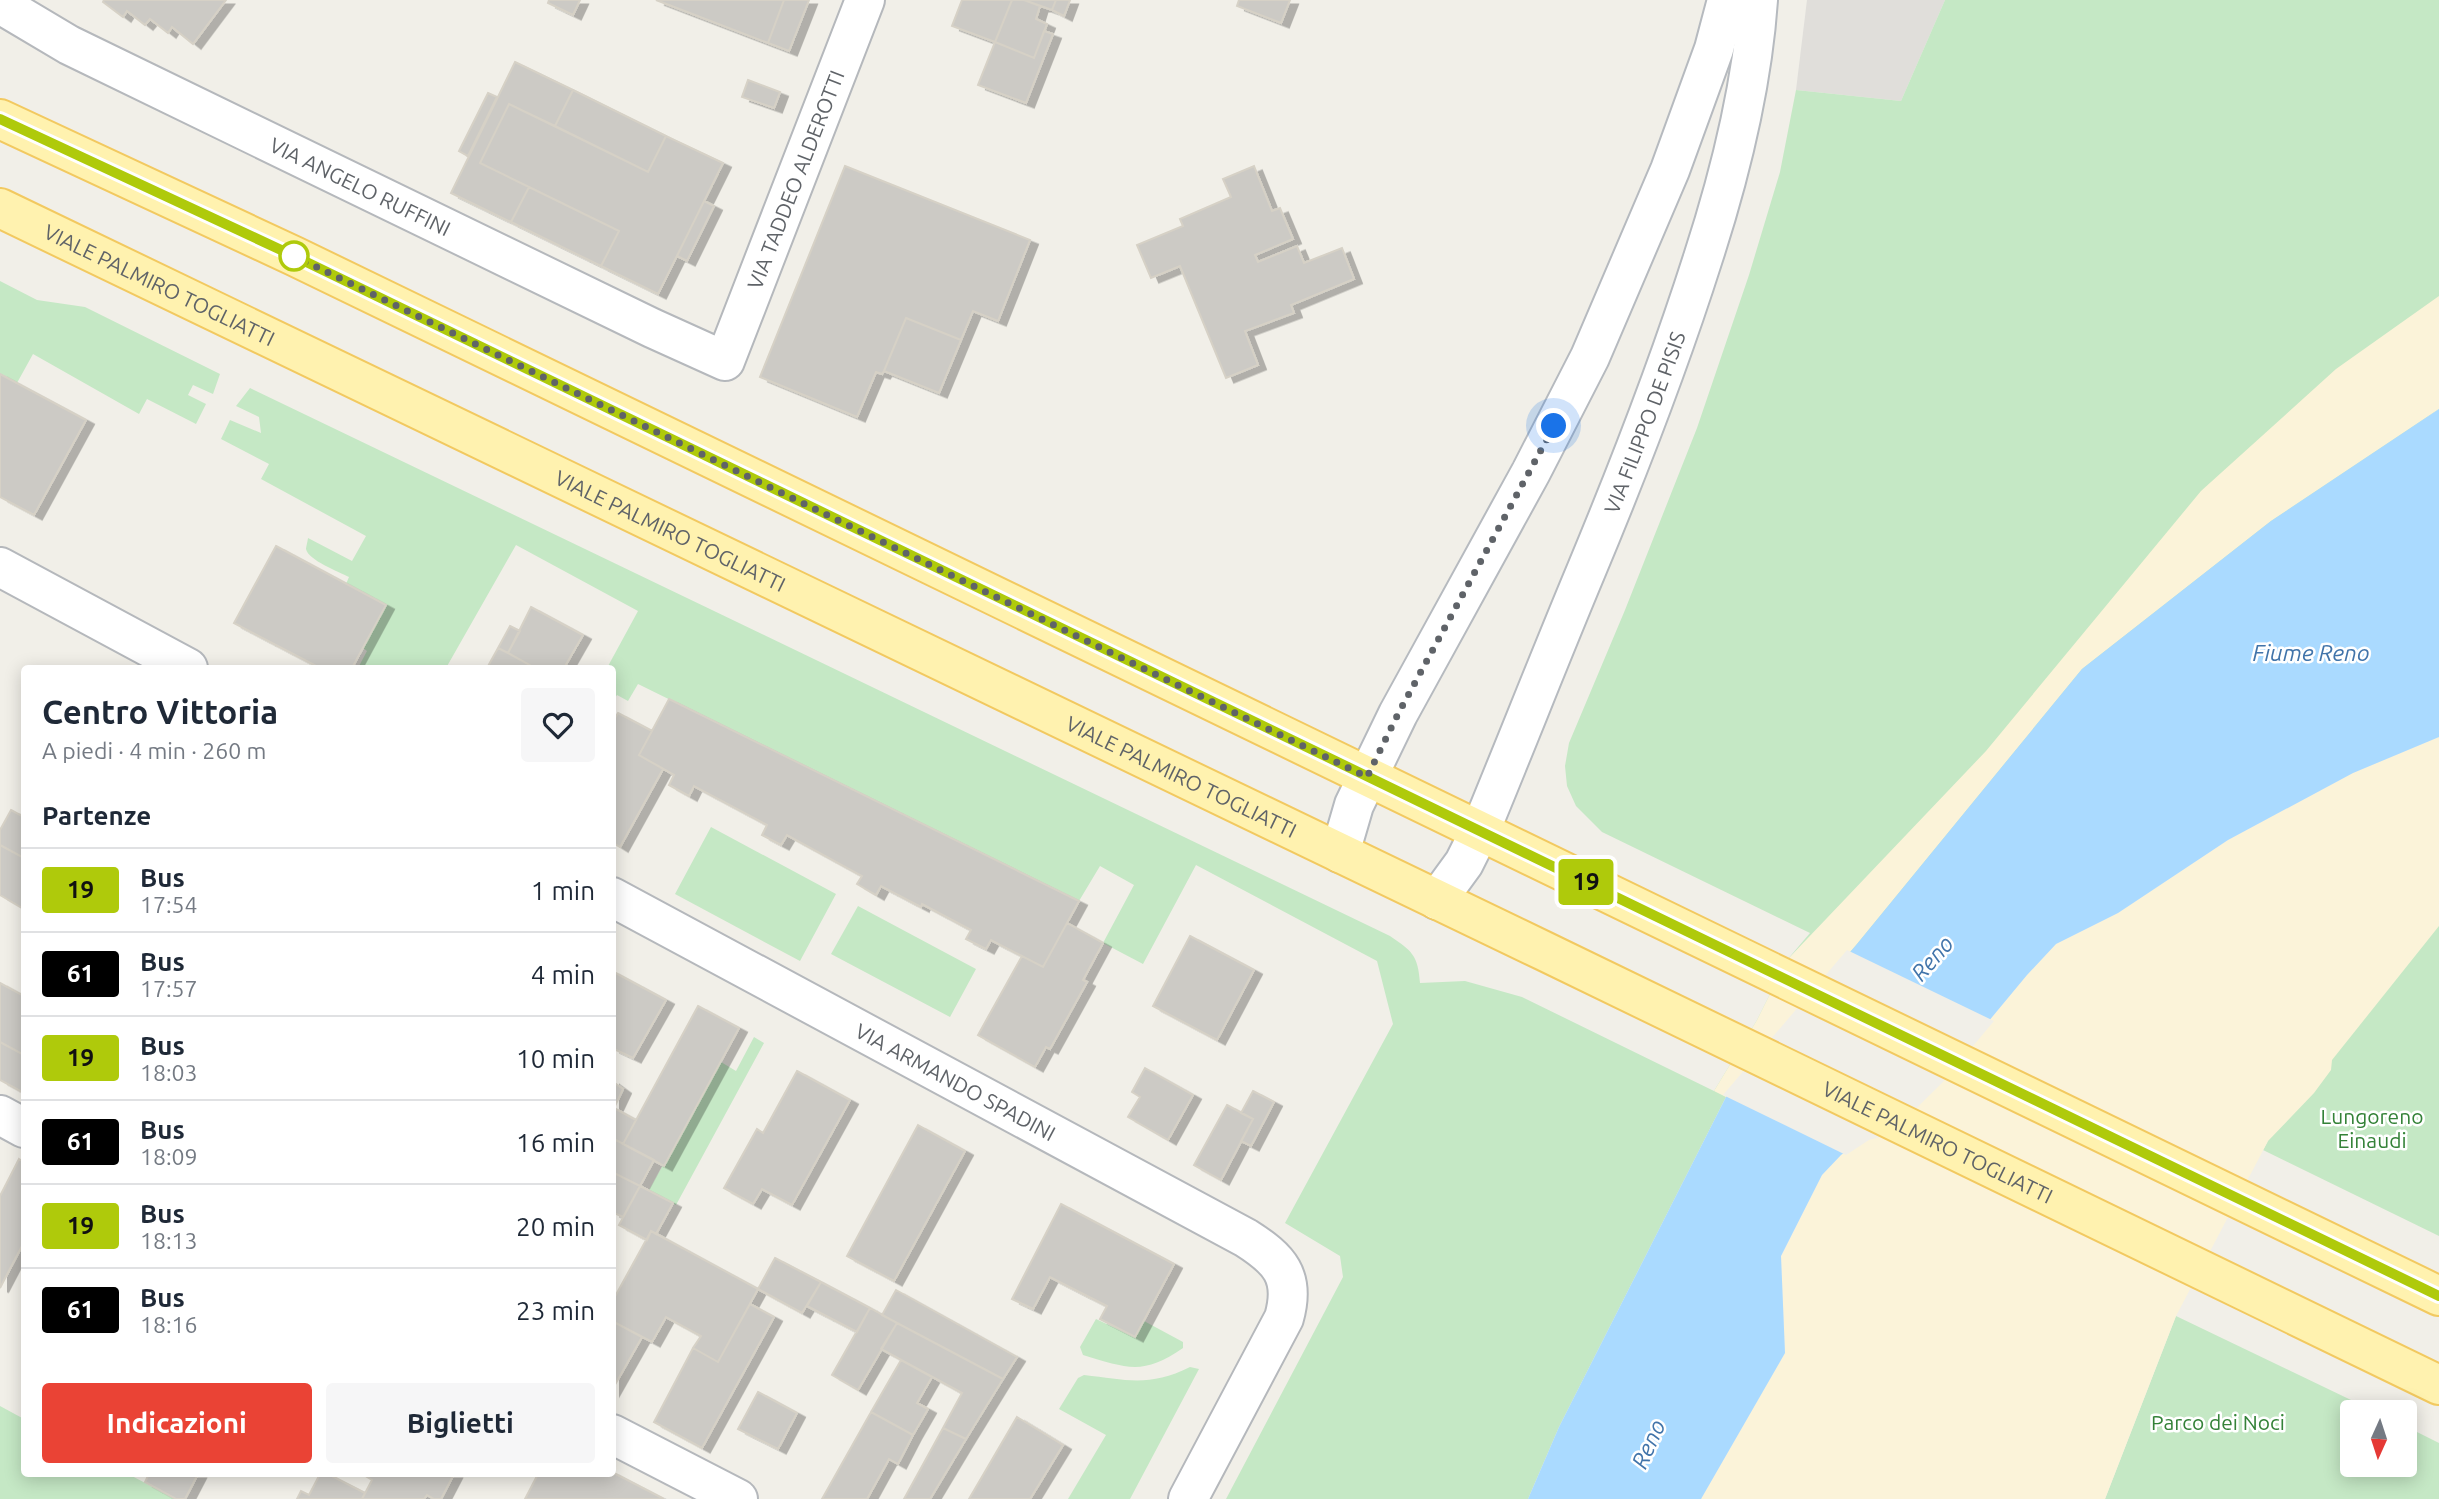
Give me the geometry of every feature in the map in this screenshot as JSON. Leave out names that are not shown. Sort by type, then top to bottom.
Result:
[{"type":"main road","points":[[0,119],[294,256],[2439,1296]]},
{"type":"main road","name":"VIALE PALMIRO TOGLIATTI","points":[[0,208],[2439,1385]]},
{"type":"street","name":"VIA TADDEO ALDEROTTI","points":[[725,361],[864,0]]},
{"type":"street","points":[[1340,853],[1350,816],[1398,714],[1531,472],[1590,357],[1670,170],[1714,49],[1727,0]]},
{"type":"street","name":"VIA FILIPPO DE PISIS","points":[[1480,831],[1633,458],[1674,349],[1716,218],[1742,116],[1758,0]]},
{"type":"street","name":"VIA ANGELO RUFFINI","points":[[0,4],[69,45],[725,361]]},
{"type":"street","points":[[0,567],[182,665]]},
{"type":"street","points":[[1437,900],[1464,863],[1480,831]]},
{"type":"street","name":"VIA ARMANDO SPADINI","points":[[616,899],[1246,1238],[1273,1258],[1286,1279],[1289,1291],[1284,1318],[1188,1499]]},
{"type":"street","points":[[0,1115],[21,1126]]},
{"type":"street","points":[[616,1436],[738,1499]]},
{"type":"shaded area","points":[[1807,0],[1945,0],[1901,101],[1796,90]]},
{"type":"green space","points":[[1945,0],[2439,0],[2439,409],[2408,431],[1726,1097],[1559,1427],[1528,1499],[1226,1499],[1343,1277],[1340,1256],[1285,1223],[1393,1024],[1377,961],[1196,865],[1143,964],[1103,943],[1134,885],[1100,866],[1079,901],[638,684],[628,701],[616,696],[616,665],[609,665],[638,611],[516,545],[448,665],[360,665],[367,651],[363,648],[386,605],[346,584],[349,577],[318,561],[306,549],[308,538],[352,561],[366,536],[261,479],[269,464],[221,439],[230,420],[261,433],[259,417],[236,406],[250,388],[1390,936],[1413,955],[1418,966],[1420,983],[1465,981],[1522,997],[1714,1091],[1757,1020],[1787,960],[1810,933],[1602,832],[1576,806],[1567,786],[1565,766],[1569,743],[1697,428],[1749,275],[1780,172],[1796,90],[1901,101]]},
{"type":"green space","points":[[0,281],[37,300],[85,307],[220,374],[213,394],[193,385],[188,395],[206,404],[196,424],[147,399],[139,414],[33,354],[17,383],[0,374]]},
{"type":"green space","name":"Lungoreno Einaudi","points":[[2439,737],[2439,1236],[2263,1150],[2268,1141],[1701,1499]]},
{"type":"green space","points":[[711,827],[836,894],[800,961],[675,894]]},
{"type":"green space","points":[[858,906],[976,969],[950,1017],[831,954]]},
{"type":"green space","points":[[754,1037],[764,1043],[676,1205],[649,1190],[721,1062],[736,1071]]},
{"type":"green space","name":"Parco dei Noci","points":[[2176,1316],[2351,1400],[2340,1400],[2340,1477],[2417,1477],[2417,1432],[2439,1443],[2439,1499],[2105,1499]]},
{"type":"green space","points":[[1096,1319],[1135,1337],[1144,1321],[1183,1342],[1183,1348],[1157,1363],[1134,1367],[1083,1355],[1080,1347]]},
{"type":"green space","points":[[1190,1367],[1199,1369],[1130,1499],[1068,1499],[1106,1435],[1059,1409],[1078,1378],[1084,1375],[1150,1380]]},
{"type":"green space","points":[[0,1406],[21,1417],[21,1477],[134,1477],[176,1499],[0,1499]]},
{"type":"sand","points":[[2439,296],[2439,409],[2271,521],[2082,669],[1857,944],[1726,1097],[1714,1091],[1757,1020],[1787,960],[1986,751],[2201,491],[2336,369]]},
{"type":"sand","points":[[2439,737],[2439,926],[2332,1060],[2331,1070],[2314,1093],[2268,1141],[2176,1316],[2105,1499],[1701,1499],[1785,1353],[1781,1257],[1822,1175],[1841,1155],[1939,1081],[2056,944],[2118,913],[2228,840],[2353,773]]},
{"type":"water","name":"Fiume Reno","points":[[2439,409],[2439,737],[2353,773],[2228,840],[2118,913],[2056,944],[1939,1081],[1841,1155],[1822,1175],[1781,1256],[1785,1353],[1701,1499],[1528,1499],[1559,1427],[1726,1097],[1857,944],[2082,669],[2271,521]]},
{"type":"pier","points":[[1847,950],[1994,1021],[1942,1083],[1890,1134],[1869,1140],[1846,1155],[1723,1095]]},
{"type":"building","points":[[226,0],[193,44],[172,27],[168,33],[150,19],[145,25],[127,11],[123,17],[103,2]]},
{"type":"building","points":[[549,0],[580,0],[573,15],[548,3]]},
{"type":"building","points":[[656,0],[784,0],[768,43]]},
{"type":"building","points":[[784,0],[809,0],[789,51],[768,43]]},
{"type":"building","points":[[962,0],[1012,0],[995,42],[952,26]]},
{"type":"building","points":[[1012,0],[1024,0],[1040,6],[1036,19],[1047,24],[1034,58],[995,42]]},
{"type":"building","points":[[1024,0],[1056,0],[1052,10]]},
{"type":"building","points":[[1056,0],[1070,0],[1064,16],[1052,10]]},
{"type":"building","points":[[1239,0],[1290,0],[1281,23],[1237,6]]},
{"type":"building","points":[[1044,31],[1053,34],[1026,103],[978,85],[995,42],[1034,58]]},
{"type":"building","points":[[515,62],[573,90],[555,126],[509,104],[480,163],[529,187],[511,222],[451,193]]},
{"type":"building","points":[[748,80],[780,92],[774,108],[742,97]]},
{"type":"building","points":[[573,90],[666,136],[648,172],[555,126]]},
{"type":"building","points":[[488,93],[497,97],[468,156],[459,151]]},
{"type":"building","points":[[509,104],[648,172],[666,136],[723,163],[658,294],[601,266],[619,231],[480,163]]},
{"type":"building","points":[[845,166],[1030,240],[998,321],[973,311],[961,340],[906,318],[884,371],[882,374],[876,372],[857,417],[760,377]]},
{"type":"building","points":[[1254,166],[1272,211],[1280,208],[1293,239],[1255,255],[1258,262],[1297,246],[1304,263],[1342,248],[1354,279],[1291,305],[1294,313],[1245,331],[1258,365],[1226,378],[1180,266],[1151,278],[1137,245],[1183,226],[1180,219],[1231,197],[1223,179]]},
{"type":"building","points":[[529,187],[619,231],[601,266],[511,222]]},
{"type":"building","points":[[704,201],[714,206],[687,261],[677,256]]},
{"type":"building","points":[[906,318],[961,340],[939,393],[884,371]]},
{"type":"building","points":[[0,374],[86,420],[34,515],[0,497]]},
{"type":"building","points":[[276,546],[386,605],[354,665],[314,665],[234,623]]},
{"type":"building","points":[[531,607],[583,635],[566,665],[530,665],[508,653]]},
{"type":"building","points":[[510,626],[520,631],[508,653],[498,648]]},
{"type":"building","points":[[498,648],[530,665],[489,665]]},
{"type":"building","points":[[669,699],[1079,901],[1043,967],[991,940],[986,949],[966,939],[971,930],[881,886],[876,895],[857,884],[862,876],[787,835],[781,845],[762,835],[767,825],[694,786],[689,796],[669,785],[674,775],[639,755]]},
{"type":"building","points":[[618,713],[652,731],[639,755],[663,769],[620,847],[616,844]]},
{"type":"building","points":[[11,810],[21,815],[21,856],[0,845],[0,830]]},
{"type":"building","points":[[0,845],[21,856],[21,907],[0,895]]},
{"type":"building","points":[[1067,923],[1103,943],[1083,980],[1087,982],[1050,1049],[1046,1047],[1035,1067],[978,1035],[1022,956],[1043,967]]},
{"type":"building","points":[[1190,936],[1254,970],[1217,1040],[1153,1006]]},
{"type":"building","points":[[616,973],[666,1000],[633,1058],[616,1050]]},
{"type":"building","points":[[0,983],[21,994],[21,1053],[0,1042]]},
{"type":"building","points":[[698,1006],[739,1028],[664,1166],[623,1144]]},
{"type":"building","points":[[0,1042],[21,1053],[21,1091],[0,1080]]},
{"type":"building","points":[[1145,1068],[1193,1095],[1168,1140],[1128,1117],[1140,1097],[1132,1092]]},
{"type":"building","points":[[797,1071],[850,1100],[792,1205],[762,1189],[753,1204],[724,1188],[757,1129],[763,1133]]},
{"type":"building","points":[[616,1084],[623,1089],[616,1104]]},
{"type":"building","points":[[1253,1091],[1274,1102],[1251,1146],[1241,1141],[1253,1119],[1241,1113]]},
{"type":"building","points":[[1227,1105],[1253,1119],[1221,1180],[1194,1165]]},
{"type":"building","points":[[616,1109],[636,1120],[623,1144],[616,1140]]},
{"type":"building","points":[[918,1125],[965,1151],[894,1281],[847,1256]]},
{"type":"building","points":[[616,1140],[654,1160],[640,1186],[616,1174]]},
{"type":"building","points":[[19,1159],[21,1248],[0,1288],[0,1196]]},
{"type":"building","points":[[616,1174],[640,1186],[623,1217],[616,1214]]},
{"type":"building","points":[[640,1186],[673,1203],[656,1234],[651,1231],[647,1240],[619,1225]]},
{"type":"building","points":[[1061,1204],[1174,1264],[1135,1337],[1100,1319],[1107,1306],[1050,1277],[1033,1309],[1012,1299]]},
{"type":"building","points":[[651,1231],[758,1289],[718,1362],[693,1348],[701,1336],[666,1317],[652,1342],[616,1323],[616,1295]]},
{"type":"building","points":[[775,1258],[821,1282],[802,1313],[758,1289]]},
{"type":"building","points":[[821,1282],[870,1308],[857,1332],[807,1306]]},
{"type":"building","points":[[896,1290],[1017,1357],[1003,1379],[882,1315]]},
{"type":"building","points":[[750,1304],[774,1317],[702,1448],[654,1422],[693,1348],[718,1362]]},
{"type":"building","points":[[870,1308],[897,1323],[858,1390],[832,1375]]},
{"type":"building","points":[[616,1323],[642,1337],[616,1383]]},
{"type":"building","points":[[897,1323],[1003,1379],[966,1439],[943,1428],[962,1393],[881,1349]]},
{"type":"building","points":[[901,1360],[932,1377],[917,1403],[928,1409],[913,1435],[871,1412]]},
{"type":"building","points":[[758,1392],[797,1413],[778,1449],[738,1429]]},
{"type":"building","points":[[871,1412],[913,1435],[898,1464],[889,1459],[867,1499],[822,1499]]},
{"type":"building","points":[[1017,1417],[1063,1445],[1030,1499],[969,1499]]},
{"type":"building","points":[[943,1428],[966,1439],[930,1499],[904,1499]]},
{"type":"building","points":[[616,1474],[664,1499],[525,1499],[536,1477],[616,1477]]},
{"type":"building","points":[[148,1477],[196,1477],[185,1499],[176,1499],[145,1482]]},
{"type":"building","points":[[318,1477],[334,1477],[365,1493],[362,1499],[297,1499],[301,1491],[309,1495]]},
{"type":"building","points":[[367,1477],[452,1477],[441,1499],[427,1495],[424,1499],[362,1499],[372,1480]]},
{"type":"bus line","name":"19","points":[[0,119],[294,256],[2439,1296]]},
{"type":"route","points":[[294,256],[1367,777],[1398,714],[1554,426]]},
{"type":"water label","name":"Reno","points":[[1932,958]]},
{"type":"water label","name":"Reno","points":[[1648,1444]]}]
